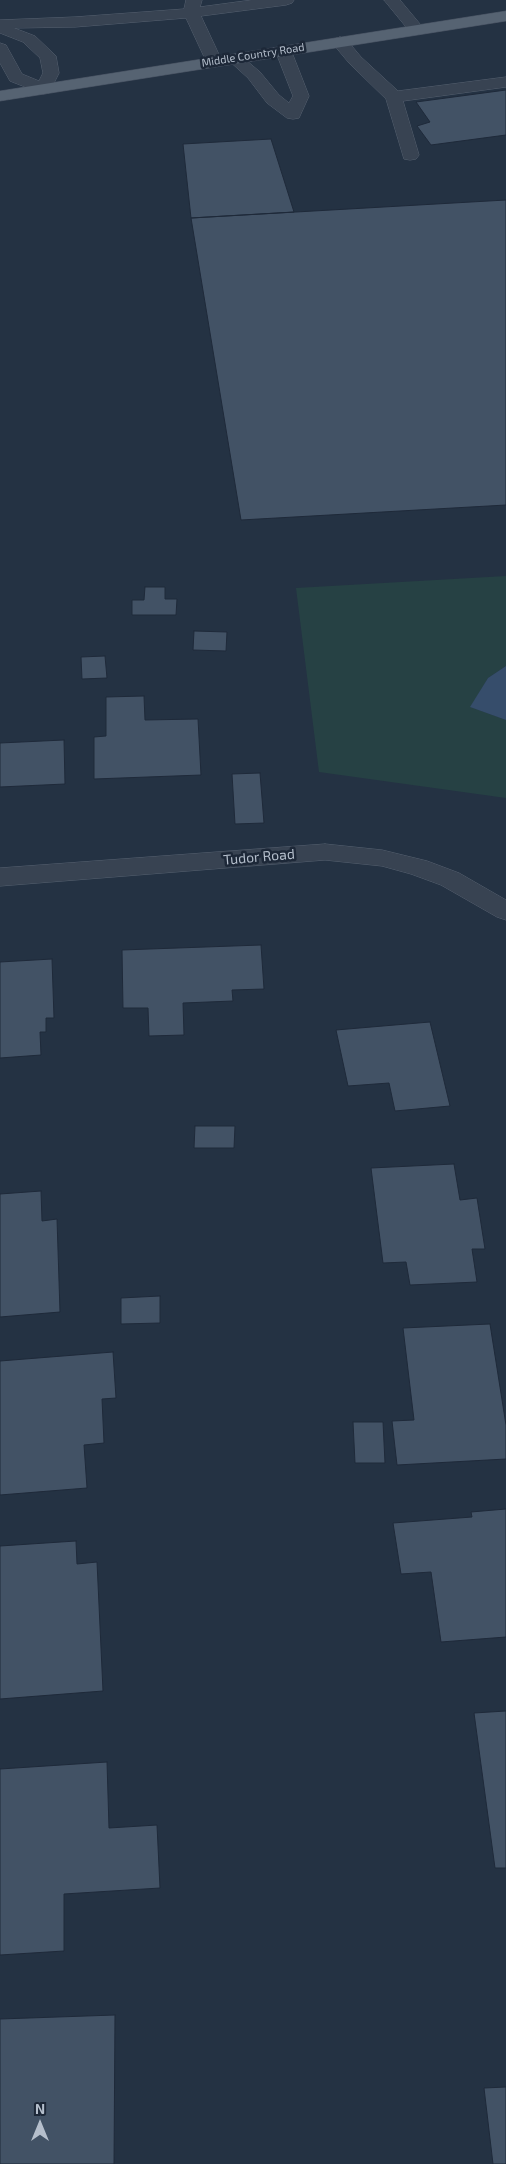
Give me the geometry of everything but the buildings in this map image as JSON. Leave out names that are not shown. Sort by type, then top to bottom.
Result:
[{"type":"main road","name":"Middle Country Road","points":[[0,96],[506,16]]},
{"type":"street","points":[[5,26],[75,22],[193,6],[281,0]]},
{"type":"street","points":[[392,0],[417,30]]},
{"type":"street","points":[[193,6],[214,61]]},
{"type":"street","points":[[0,48],[16,77],[43,89],[51,73],[48,56],[29,39],[5,26]]},
{"type":"street","points":[[340,42],[355,60],[394,97],[410,155]]},
{"type":"street","points":[[234,58],[254,75],[273,99],[293,114],[301,96],[283,50]]},
{"type":"street","points":[[394,97],[506,82]]},
{"type":"street","name":"Tudor Road","points":[[0,876],[325,852],[382,858],[418,867],[450,879],[506,911]]},
{"type":"green space","points":[[506,576],[506,666],[488,678],[471,707],[506,720],[506,798],[319,772],[296,588]]},
{"type":"water","points":[[506,666],[506,720],[470,707],[488,678]]}]
